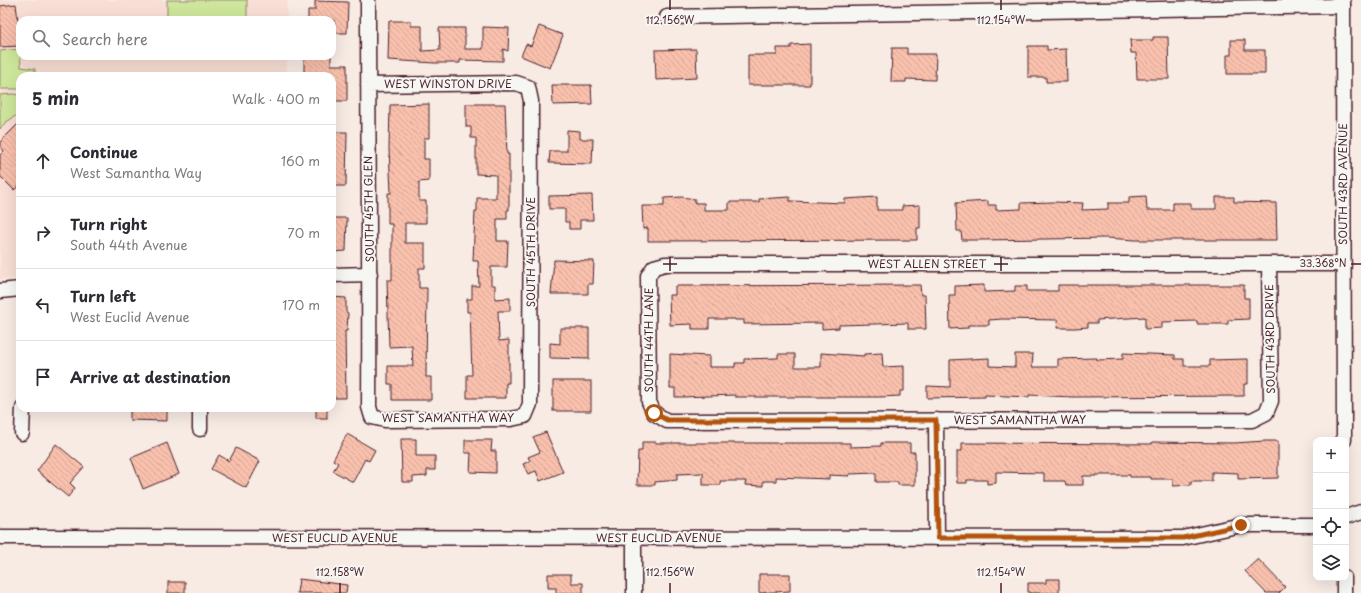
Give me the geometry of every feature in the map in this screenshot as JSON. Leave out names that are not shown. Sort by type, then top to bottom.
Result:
[{"type":"street","name":"SOUTH 45TH GLEN","points":[[368,0],[370,274],[369,407],[372,417]]},
{"type":"street","points":[[667,17],[1343,3]]},
{"type":"street","name":"SOUTH 43RD AVENUE","points":[[1343,3],[1344,437]]},
{"type":"street","name":"WEST WINSTON DRIVE","points":[[368,85],[516,83],[528,87]]},
{"type":"street","name":"SOUTH 45TH DRIVE","points":[[525,416],[530,404],[531,101],[528,87]]},
{"type":"street","name":"WEST ALLEN STREET","points":[[654,267],[665,264],[1344,264]]},
{"type":"street","name":"SOUTH 43RD DRIVE","points":[[1266,413],[1271,401],[1269,264]]},
{"type":"street","name":"SOUTH 44TH LANE","points":[[654,267],[648,276],[649,402],[654,413]]},
{"type":"street","points":[[336,274],[370,274]]},
{"type":"street","points":[[0,291],[16,289]]},
{"type":"street","points":[[22,433],[23,412]]},
{"type":"street","points":[[200,412],[200,429]]},
{"type":"street","name":"WEST SAMANTHA WAY","points":[[654,413],[667,420],[1252,420],[1266,413]]},
{"type":"street","name":"WEST SAMANTHA WAY","points":[[372,417],[385,420],[503,419],[525,416]]},
{"type":"street","points":[[936,420],[938,538]]},
{"type":"street","points":[[1349,516],[1361,512]]},
{"type":"street","points":[[1349,518],[1361,522]]},
{"type":"street","name":"WEST EUCLID AVENUE","points":[[0,537],[1183,538],[1241,525],[1313,525]]},
{"type":"street","points":[[634,538],[634,593]]},
{"type":"street","points":[[1344,581],[1344,593]]},
{"type":"shaded area","points":[[0,0],[287,0],[287,16],[16,16],[16,60],[287,60],[287,72],[16,72],[16,278],[0,279]]},
{"type":"green space","points":[[167,0],[247,0],[247,16],[167,16]]},
{"type":"green space","points":[[16,49],[16,60],[21,60],[21,67],[35,69],[35,72],[16,72],[16,89],[0,89],[0,51]]},
{"type":"green space","points":[[16,94],[16,116],[5,123],[0,129],[0,95]]},
{"type":"building","points":[[315,1],[348,2],[347,33],[336,33],[336,16],[308,16],[308,10],[315,10]]},
{"type":"building","points":[[16,4],[17,16],[16,16],[16,46],[0,47],[0,6]]},
{"type":"building","points":[[389,21],[411,21],[411,26],[422,26],[422,51],[440,50],[439,28],[465,28],[465,49],[483,49],[483,27],[509,28],[508,51],[503,49],[503,61],[460,60],[460,63],[434,63],[388,60]]},
{"type":"building","points":[[539,26],[563,35],[550,68],[521,56],[526,44],[531,46]]},
{"type":"building","points":[[1153,37],[1168,37],[1169,79],[1137,79],[1136,53],[1131,53],[1130,40],[1153,40]]},
{"type":"building","points":[[1231,40],[1245,40],[1245,50],[1265,50],[1265,74],[1227,74],[1227,55],[1231,55]]},
{"type":"building","points":[[810,44],[810,85],[748,85],[748,55],[777,55],[777,48],[791,48],[791,45]]},
{"type":"building","points":[[1028,46],[1047,46],[1047,50],[1066,49],[1067,82],[1046,82],[1046,77],[1028,77]]},
{"type":"building","points":[[892,48],[907,48],[907,54],[936,54],[935,80],[906,79],[906,82],[891,82]]},
{"type":"building","points":[[696,49],[697,78],[656,80],[655,50]]},
{"type":"building","points":[[304,60],[331,60],[331,65],[347,65],[347,101],[336,101],[336,72],[304,72]]},
{"type":"building","points":[[552,85],[591,85],[592,104],[553,105]]},
{"type":"building","points":[[429,104],[429,138],[424,138],[424,159],[429,159],[429,181],[419,182],[419,201],[426,201],[426,223],[405,223],[405,243],[425,243],[425,268],[419,268],[419,288],[427,288],[426,377],[431,377],[431,400],[392,400],[392,384],[388,384],[388,366],[413,366],[412,346],[389,347],[387,280],[392,280],[392,224],[388,224],[388,193],[391,193],[389,149],[390,105]]},
{"type":"building","points":[[466,104],[505,104],[507,154],[509,154],[509,210],[507,210],[507,219],[497,219],[497,241],[508,241],[507,267],[491,267],[491,285],[495,285],[495,299],[510,298],[510,311],[498,311],[499,341],[509,340],[509,383],[506,383],[506,398],[467,398],[467,375],[472,375],[470,312],[467,312],[467,299],[472,299],[472,286],[479,286],[478,261],[473,261],[475,211],[477,211],[477,198],[496,198],[496,175],[476,174],[476,138],[471,138],[471,127],[466,127]]},
{"type":"building","points":[[16,126],[16,188],[14,190],[0,176],[0,155],[4,151],[0,146],[0,142]]},
{"type":"building","points":[[567,130],[580,131],[580,139],[593,139],[592,164],[549,163],[550,151],[567,151]]},
{"type":"building","points":[[336,132],[347,132],[346,186],[336,186]]},
{"type":"building","points":[[592,195],[593,220],[580,220],[580,229],[569,229],[569,222],[565,222],[565,209],[549,209],[549,196]]},
{"type":"building","points":[[1146,196],[1147,210],[1173,210],[1173,203],[1191,203],[1191,209],[1216,209],[1216,197],[1234,197],[1234,202],[1276,203],[1277,240],[1135,240],[1107,238],[962,240],[961,231],[957,231],[956,203],[988,201],[988,205],[996,205],[996,210],[1021,209],[1021,203],[1083,203],[1082,210],[1108,209],[1108,203],[1129,203],[1129,197]]},
{"type":"building","points":[[682,197],[695,199],[695,203],[704,203],[704,210],[729,210],[729,202],[759,202],[759,199],[790,197],[790,201],[845,203],[845,199],[877,197],[877,210],[902,210],[902,206],[920,205],[920,228],[917,228],[917,240],[648,241],[648,228],[643,229],[642,206],[664,206],[664,198]]},
{"type":"building","points":[[336,218],[347,218],[346,251],[336,252]]},
{"type":"building","points":[[554,260],[594,261],[593,284],[588,284],[588,294],[551,294]]},
{"type":"building","points":[[920,285],[921,295],[925,295],[926,329],[908,329],[908,323],[839,325],[839,328],[822,329],[822,323],[744,324],[744,320],[735,319],[709,319],[709,329],[692,329],[692,324],[670,325],[669,295],[675,295],[675,286]]},
{"type":"building","points":[[984,285],[984,292],[1015,291],[1015,286],[1027,286],[1027,291],[1058,291],[1058,285],[1244,285],[1244,298],[1249,298],[1249,319],[1228,320],[1228,324],[1197,324],[1197,321],[1162,322],[1162,328],[1145,329],[1145,317],[1097,320],[1097,323],[1088,323],[1088,327],[1075,328],[1057,328],[1058,320],[1002,319],[989,320],[989,325],[968,325],[968,328],[950,329],[949,295],[955,295],[955,286]]},
{"type":"building","points":[[336,297],[346,298],[346,312],[348,313],[347,331],[345,331],[346,398],[336,398]]},
{"type":"building","points":[[560,328],[589,328],[589,359],[550,358],[550,343],[560,344]]},
{"type":"building","points":[[821,353],[864,356],[864,354],[882,353],[883,367],[904,366],[904,391],[900,391],[900,396],[880,397],[735,397],[735,395],[675,397],[675,388],[670,388],[670,354],[709,356],[709,367],[735,367],[735,363],[744,363],[744,359],[778,358],[778,354],[795,354],[795,367],[821,367]]},
{"type":"building","points":[[1123,353],[1175,355],[1175,359],[1184,359],[1184,366],[1210,366],[1210,360],[1248,359],[1248,384],[1244,384],[1244,396],[1072,397],[1029,395],[1029,397],[985,395],[985,397],[927,398],[927,386],[950,387],[950,360],[989,358],[989,366],[1015,367],[1015,354],[1033,354],[1032,367],[1058,367],[1058,359],[1123,359]]},
{"type":"building","points":[[553,381],[591,381],[591,411],[553,411]]},
{"type":"building","points":[[130,412],[167,412],[167,421],[130,420]]},
{"type":"building","points":[[316,412],[327,412],[327,418],[316,418]]},
{"type":"building","points":[[546,432],[563,472],[540,481],[536,471],[528,474],[523,464],[530,461],[528,457],[540,452],[533,437]]},
{"type":"building","points":[[347,434],[375,450],[369,461],[365,459],[353,482],[333,471],[338,463],[333,460]]},
{"type":"building","points":[[401,439],[416,439],[416,456],[435,456],[435,470],[427,470],[427,476],[413,477],[413,482],[402,482]]},
{"type":"building","points":[[465,440],[492,440],[491,451],[496,451],[496,473],[470,472],[471,453],[465,453]]},
{"type":"building","points":[[1278,441],[1278,478],[1238,479],[1238,473],[1212,472],[1212,481],[1191,481],[1191,485],[1173,486],[1173,479],[1151,479],[1151,477],[1130,477],[1130,475],[1096,475],[1083,476],[1083,485],[1066,485],[1065,481],[1044,481],[1044,473],[996,472],[996,483],[987,484],[987,480],[967,480],[967,483],[957,483],[957,451],[962,451],[962,443],[1152,444],[1152,442],[1234,443]]},
{"type":"building","points":[[642,442],[850,443],[850,447],[881,446],[881,443],[910,443],[910,452],[915,452],[915,485],[898,485],[898,482],[876,482],[876,473],[849,474],[849,476],[829,475],[829,479],[776,477],[776,481],[763,481],[763,486],[745,485],[746,481],[720,481],[721,485],[703,485],[703,473],[677,474],[677,480],[655,482],[655,485],[637,485],[638,451],[642,451]]},
{"type":"building","points":[[167,443],[179,474],[143,489],[131,458]]},
{"type":"building","points":[[56,444],[84,467],[70,483],[75,488],[68,497],[37,471]]},
{"type":"building","points":[[236,448],[260,461],[246,488],[211,469],[219,455],[229,461]]},
{"type":"building","points":[[1258,559],[1285,587],[1279,593],[1266,593],[1245,571]]},
{"type":"building","points":[[548,574],[571,574],[571,583],[583,583],[583,593],[556,593],[556,588],[548,588]]},
{"type":"building","points":[[759,574],[790,574],[790,591],[759,593]]},
{"type":"building","points":[[299,579],[347,585],[346,593],[297,593]]},
{"type":"building","points":[[1046,579],[1059,579],[1059,593],[1028,593],[1028,583],[1046,583]]},
{"type":"building","points":[[168,582],[185,582],[185,593],[168,593]]},
{"type":"route","points":[[654,413],[667,420],[936,420],[938,538],[1183,538],[1241,525]]}]
